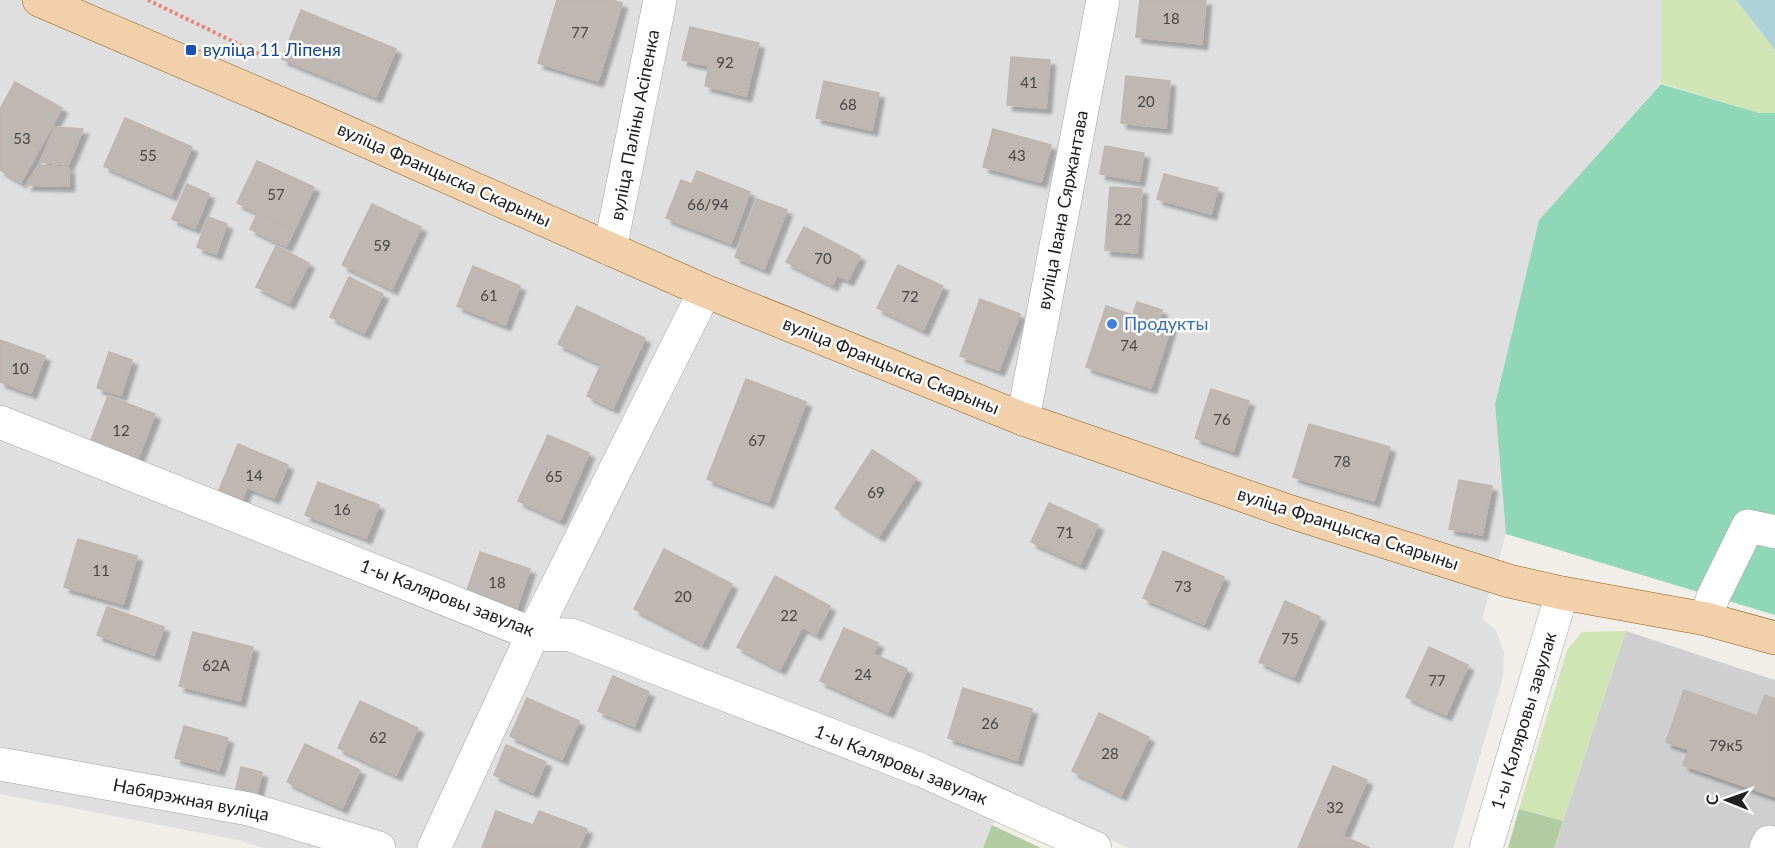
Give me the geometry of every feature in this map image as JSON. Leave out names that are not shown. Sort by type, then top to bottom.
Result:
[{"type":"main road","name":"вуліца Францыска Скарыны","points":[[39,0],[312,117],[705,291],[1023,419],[1299,514],[1509,581],[1706,619],[1775,638]]},
{"type":"street","name":"вуліца Паліны Асіпенка","points":[[610,249],[660,0]]},
{"type":"street","name":"вуліца Івана Сяржантава","points":[[1023,419],[1103,0]]},
{"type":"street","points":[[434,848],[533,634],[705,291]]},
{"type":"street","name":"1-ы Каляровы завулак","points":[[0,422],[533,634],[571,635],[921,770],[1095,848]]},
{"type":"street","points":[[1706,619],[1713,597],[1748,526],[1775,532]]},
{"type":"street","name":"1-ы Каляровы завулак","points":[[1486,848],[1562,593]]},
{"type":"street","name":"Набярэжная вуліца","points":[[0,765],[249,808],[379,848]]},
{"type":"path","points":[[148,0],[274,62]]},
{"type":"shaded area","points":[[0,0],[1661,0],[1661,83],[1539,220],[1495,403],[1506,534],[1482,619],[1496,630],[1504,653],[1503,677],[1453,848],[1129,848],[1005,795],[983,848],[263,848],[238,840],[0,794]]},
{"type":"shaded area","points":[[1626,631],[1775,680],[1775,848],[1554,848]]},
{"type":"green space","points":[[1661,0],[1736,0],[1775,50],[1775,113],[1759,113],[1661,83]]},
{"type":"green space","points":[[1661,84],[1759,113],[1775,113],[1775,615],[1506,534],[1495,404],[1539,220]]},
{"type":"green space","points":[[1626,631],[1563,821],[1519,809],[1567,650],[1582,632]]},
{"type":"green space","points":[[1519,809],[1563,821],[1554,848],[1508,848]]},
{"type":"green space","points":[[992,825],[1041,848],[983,848]]},
{"type":"water","points":[[1775,0],[1775,50],[1737,1]]},
{"type":"building","points":[[557,0],[612,0],[622,3],[598,81],[538,63]]},
{"type":"building","points":[[1140,0],[1206,0],[1202,44],[1136,37]]},
{"type":"building","points":[[301,10],[396,49],[376,97],[282,59]]},
{"type":"building","points":[[690,27],[759,43],[746,96],[705,86],[709,66],[682,60]]},
{"type":"building","points":[[1011,57],[1050,60],[1046,108],[1007,105]]},
{"type":"building","points":[[1126,76],[1170,81],[1166,128],[1121,123]]},
{"type":"building","points":[[824,81],[879,93],[872,130],[816,118]]},
{"type":"building","points":[[15,82],[62,108],[21,182],[0,170],[0,109]]},
{"type":"building","points":[[125,118],[192,147],[171,195],[104,166]]},
{"type":"building","points":[[55,127],[83,129],[68,165],[40,162]]},
{"type":"building","points":[[993,129],[1051,145],[1041,182],[983,167]]},
{"type":"building","points":[[1105,146],[1144,153],[1139,181],[1100,174]]},
{"type":"building","points":[[257,161],[314,187],[294,230],[237,203]]},
{"type":"building","points":[[39,165],[69,168],[69,186],[26,185]]},
{"type":"building","points":[[697,171],[750,192],[731,243],[666,218],[681,180],[692,184]]},
{"type":"building","points":[[1164,174],[1218,188],[1211,214],[1157,199]]},
{"type":"building","points":[[187,184],[209,194],[195,228],[172,219]]},
{"type":"building","points":[[1110,187],[1142,189],[1137,253],[1105,250]]},
{"type":"building","points":[[757,199],[787,210],[764,269],[735,257]]},
{"type":"building","points":[[372,204],[421,227],[392,289],[342,265]]},
{"type":"building","points":[[258,213],[294,230],[286,246],[250,229]]},
{"type":"building","points":[[208,217],[227,224],[216,254],[197,247]]},
{"type":"building","points":[[804,227],[860,256],[848,280],[837,275],[832,285],[786,262]]},
{"type":"building","points":[[276,246],[309,263],[289,303],[256,287]]},
{"type":"building","points":[[898,265],[943,286],[923,330],[877,308]]},
{"type":"building","points":[[473,266],[520,286],[505,325],[457,306]]},
{"type":"building","points":[[349,277],[383,294],[364,333],[330,317]]},
{"type":"building","points":[[980,299],[1020,314],[999,370],[960,356]]},
{"type":"building","points":[[1137,302],[1162,310],[1158,322],[1171,326],[1151,388],[1086,367],[1106,306],[1133,315]]},
{"type":"building","points":[[577,306],[645,338],[613,408],[587,396],[601,364],[558,344]]},
{"type":"building","points":[[0,340],[45,356],[31,393],[0,382]]},
{"type":"building","points":[[109,352],[132,360],[121,395],[97,388]]},
{"type":"building","points":[[746,379],[806,402],[768,502],[707,479]]},
{"type":"building","points":[[1211,389],[1249,401],[1233,451],[1195,438]]},
{"type":"building","points":[[108,396],[155,414],[135,466],[88,448]]},
{"type":"building","points":[[1309,424],[1390,447],[1374,501],[1293,477]]},
{"type":"building","points":[[548,435],[589,453],[560,520],[518,501]]},
{"type":"building","points":[[238,444],[288,465],[274,498],[247,487],[237,512],[214,502]]},
{"type":"building","points":[[872,450],[916,478],[879,536],[835,508]]},
{"type":"building","points":[[1459,480],[1492,486],[1482,535],[1449,529]]},
{"type":"building","points":[[318,482],[379,505],[366,538],[305,515]]},
{"type":"building","points":[[1049,503],[1098,525],[1080,564],[1031,542]]},
{"type":"building","points":[[78,539],[137,556],[123,604],[64,587]]},
{"type":"building","points":[[664,549],[732,584],[702,644],[634,609]]},
{"type":"building","points":[[1163,551],[1224,577],[1204,624],[1143,598]]},
{"type":"building","points":[[480,552],[530,569],[515,613],[465,596]]},
{"type":"building","points":[[775,576],[830,606],[816,634],[802,627],[780,669],[737,647]]},
{"type":"building","points":[[1285,601],[1320,617],[1294,677],[1259,662]]},
{"type":"building","points":[[107,607],[164,627],[154,655],[97,635]]},
{"type":"building","points":[[844,628],[878,643],[873,654],[907,669],[888,712],[820,681]]},
{"type":"building","points":[[193,632],[253,647],[240,701],[179,686]]},
{"type":"building","points":[[1429,647],[1468,665],[1446,715],[1406,697]]},
{"type":"building","points":[[613,676],[649,692],[634,726],[598,711]]},
{"type":"building","points":[[963,688],[1032,709],[1017,760],[948,738]]},
{"type":"building","points":[[1684,690],[1757,716],[1765,695],[1775,699],[1775,797],[1683,765],[1689,750],[1666,742]]},
{"type":"building","points":[[527,698],[579,721],[562,759],[510,736]]},
{"type":"building","points":[[360,701],[418,728],[396,775],[338,748]]},
{"type":"building","points":[[1099,713],[1149,737],[1121,795],[1072,771]]},
{"type":"building","points":[[184,726],[228,738],[219,770],[175,758]]},
{"type":"building","points":[[305,744],[360,770],[342,808],[287,782]]},
{"type":"building","points":[[506,745],[546,762],[533,792],[494,775]]},
{"type":"building","points":[[1333,766],[1367,780],[1343,836],[1370,848],[1298,848]]},
{"type":"building","points":[[241,767],[262,772],[255,802],[234,797]]},
{"type":"building","points":[[496,811],[533,825],[539,811],[587,829],[579,848],[482,848]]},
{"type":"place","name":"вуліца 11 Ліпеня","points":[[191,50]]},
{"type":"place","name":"Продукты","points":[[1112,324]]}]
